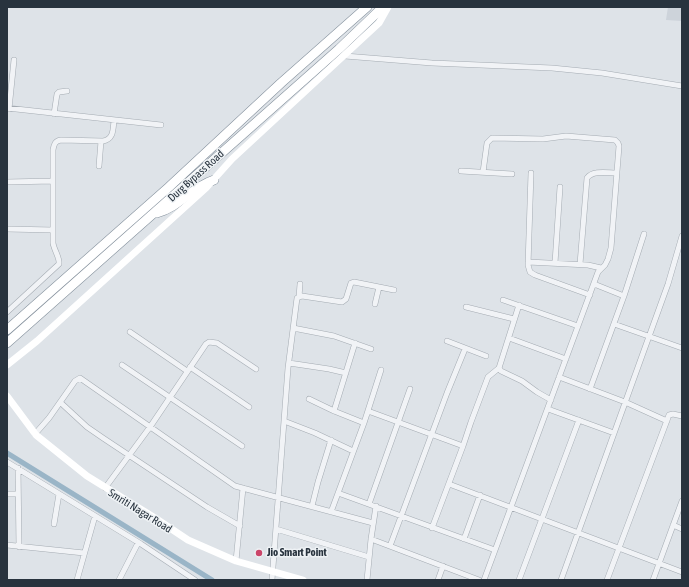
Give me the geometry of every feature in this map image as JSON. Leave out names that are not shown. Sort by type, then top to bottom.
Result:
[{"type":"highway","name":"Durg Bypass Road","points":[[7,330],[169,188],[281,83],[367,7]]},
{"type":"highway","name":"Durg Bypass Road","points":[[7,343],[339,49],[383,7]]},
{"type":"highway","points":[[153,214],[174,206],[198,187],[214,180]]},
{"type":"street","points":[[7,364],[91,293],[201,193],[232,159],[379,23],[388,7]]},
{"type":"street","points":[[345,56],[432,63],[552,68],[602,73],[682,86]]},
{"type":"street","points":[[14,60],[8,109],[161,125]]},
{"type":"street","points":[[54,114],[57,94],[59,92],[67,91]]},
{"type":"street","points":[[7,312],[59,264],[59,259],[54,248],[53,230],[52,150],[57,141],[108,140],[111,138],[114,120]]},
{"type":"street","points":[[483,172],[487,143],[492,138],[543,139],[566,136],[615,140],[619,146],[611,248],[608,259],[605,265],[598,272],[484,580]]},
{"type":"street","points":[[99,166],[101,141]]},
{"type":"street","points":[[461,171],[512,174]]},
{"type":"street","points":[[531,173],[528,262],[530,272],[590,295]]},
{"type":"street","points":[[580,264],[587,178],[589,175],[595,173],[617,173]]},
{"type":"street","points":[[7,182],[53,181]]},
{"type":"street","points":[[555,263],[560,187]]},
{"type":"street","points":[[7,229],[53,230]]},
{"type":"street","points":[[590,389],[624,296],[644,234]]},
{"type":"street","points":[[561,580],[668,284],[682,236]]},
{"type":"street","points":[[528,262],[580,264],[601,268]]},
{"type":"street","points":[[299,297],[342,302],[346,299],[351,283],[360,282],[394,290]]},
{"type":"street","points":[[272,580],[289,363],[296,302],[299,297],[300,284]]},
{"type":"street","points":[[594,284],[624,296]]},
{"type":"street","points":[[375,304],[379,287]]},
{"type":"street","points":[[503,300],[578,326]]},
{"type":"street","points":[[432,528],[488,377],[499,368],[514,319],[520,305]]},
{"type":"street","points":[[466,307],[514,319]]},
{"type":"street","points":[[614,324],[682,348]]},
{"type":"street","points":[[293,328],[334,336],[371,349]]},
{"type":"street","points":[[130,332],[249,407]]},
{"type":"street","points":[[509,338],[566,359]]},
{"type":"street","points":[[447,341],[486,356]]},
{"type":"street","points":[[104,488],[150,427],[206,344],[214,342],[217,343],[256,369]]},
{"type":"street","points":[[334,411],[355,343]]},
{"type":"street","points":[[390,546],[465,348]]},
{"type":"street","points":[[289,363],[346,373]]},
{"type":"street","points":[[122,365],[242,446]]},
{"type":"street","points":[[499,368],[501,372],[522,381],[551,400]]},
{"type":"street","points":[[331,512],[364,423],[380,370]]},
{"type":"street","points":[[560,377],[625,402],[667,421]]},
{"type":"street","points":[[35,434],[50,418],[75,382],[80,378],[230,483],[243,488],[373,523]]},
{"type":"street","points":[[370,504],[410,389]]},
{"type":"street","name":"Smriti Nagar Road","points":[[7,396],[35,434],[104,488],[155,518],[188,540],[236,561],[302,580]]},
{"type":"street","points":[[309,399],[364,423]]},
{"type":"street","points":[[61,403],[87,427],[129,456],[206,508],[240,526]]},
{"type":"street","points":[[548,409],[614,433]]},
{"type":"street","points":[[368,411],[463,446]]},
{"type":"street","points":[[607,580],[667,421],[671,414],[682,416]]},
{"type":"street","points":[[519,580],[579,420]]},
{"type":"street","points":[[284,421],[316,433],[353,451]]},
{"type":"street","points":[[312,506],[331,440]]},
{"type":"street","points":[[7,462],[195,580]]},
{"type":"street","points":[[18,468],[17,494],[19,547]]},
{"type":"street","points":[[449,484],[543,518],[578,533],[682,572]]},
{"type":"street","points":[[236,561],[243,488]]},
{"type":"street","points":[[338,493],[495,550]]},
{"type":"street","points":[[7,494],[17,494]]},
{"type":"street","points":[[54,524],[59,494]]},
{"type":"street","points":[[464,539],[480,495]]},
{"type":"street","points":[[653,580],[682,501]]},
{"type":"street","points":[[367,580],[376,506]]},
{"type":"street","points":[[77,580],[95,516]]},
{"type":"street","points":[[673,525],[682,529]]},
{"type":"street","points":[[276,529],[369,557]]},
{"type":"street","points":[[371,539],[479,580]]},
{"type":"street","points":[[119,580],[138,543]]},
{"type":"street","points":[[7,546],[84,553]]},
{"type":"street","points":[[438,580],[443,566]]},
{"type":"shaded area","points":[[668,7],[682,7],[682,21],[666,20]]},
{"type":"waterway","points":[[7,453],[212,580]]},
{"type":"place","name":"Jio Smart Point","points":[[259,553]]}]
